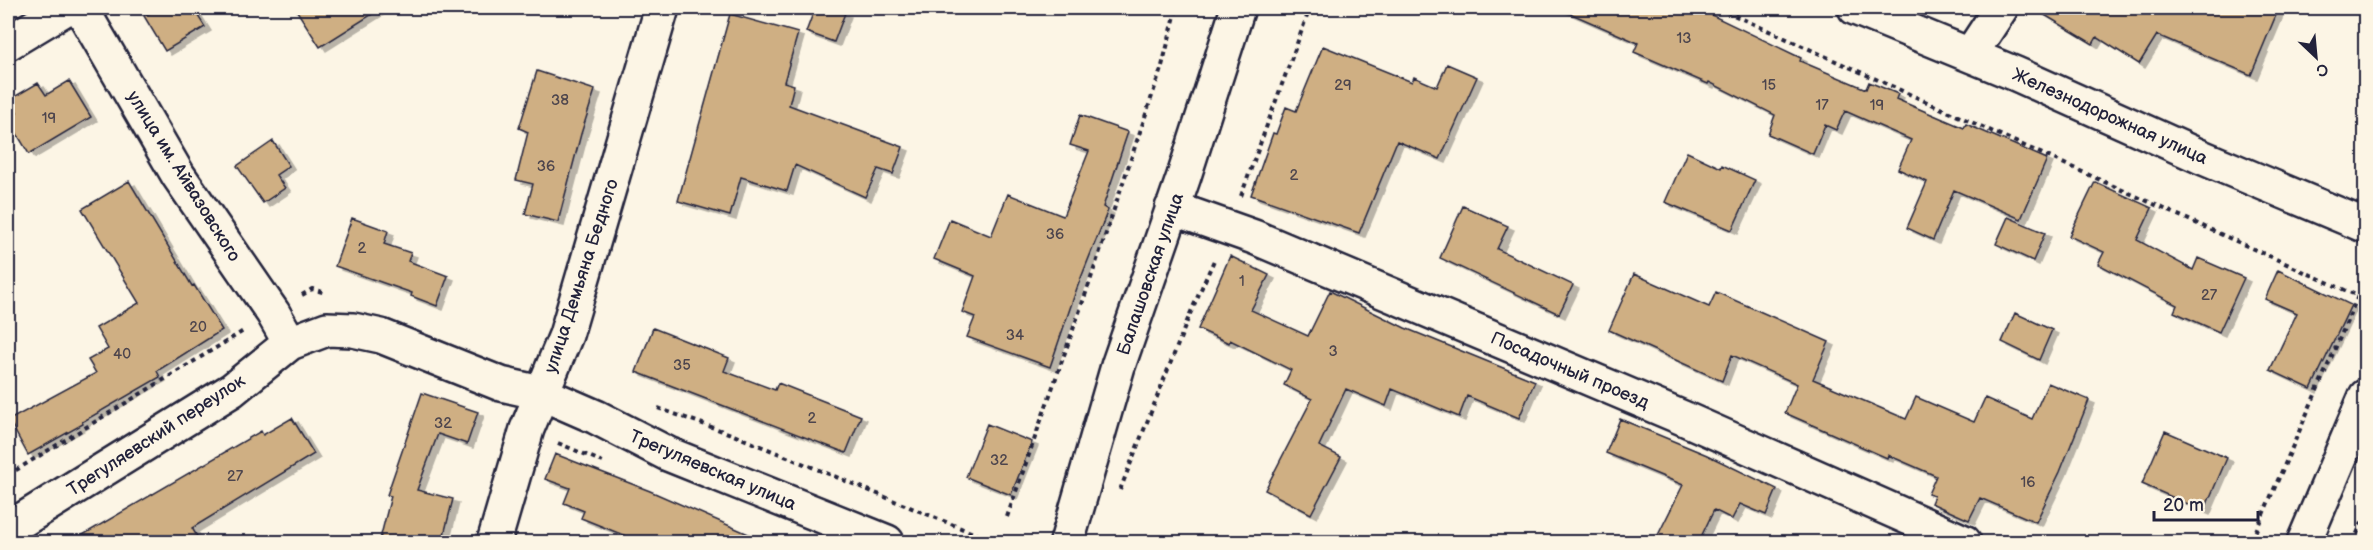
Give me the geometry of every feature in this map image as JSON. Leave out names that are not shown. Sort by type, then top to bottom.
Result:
[{"type":"street","points":[[8,43],[66,8]]},
{"type":"street","name":"улица им. Айвазовского","points":[[81,8],[178,175],[273,313],[290,343]]},
{"type":"street","name":"улица Демьяна Бедного","points":[[494,543],[527,429],[566,335],[662,8]]},
{"type":"street","name":"Балашовская улица","points":[[1067,543],[1118,366],[1238,8]]},
{"type":"street","name":"Железнодорожная улица","points":[[1855,8],[1970,55],[2199,156],[2366,226]]},
{"type":"street","points":[[1970,55],[2001,8]]},
{"type":"street","name":"Посадочный проезд","points":[[1172,208],[1229,227],[1683,418],[1964,543]]},
{"type":"street","name":"Трегуляевский переулок","points":[[8,529],[232,390],[290,343],[327,329],[353,330],[381,336],[501,384],[542,393]]},
{"type":"street","name":"Трегуляевская улица","points":[[542,393],[596,417],[668,454],[886,543]]},
{"type":"street","points":[[2304,543],[2366,396]]},
{"type":"path","points":[[1006,517],[1088,287],[1162,66],[1177,8]]},
{"type":"path","points":[[1117,499],[1190,314],[1229,227],[1310,8]]},
{"type":"path","points":[[1718,8],[2358,296],[2251,543]]},
{"type":"path","points":[[2353,543],[2366,514]]},
{"type":"building","points":[[158,8],[193,8],[205,27],[165,51],[144,16]]},
{"type":"building","points":[[295,8],[382,8],[320,47]]},
{"type":"building","points":[[815,8],[828,8],[845,13],[834,42],[806,32]]},
{"type":"building","points":[[1558,8],[1697,8],[1801,58],[1800,61],[1866,89],[1869,82],[1898,94],[1896,99],[1964,128],[1966,124],[2047,159],[2021,219],[1954,190],[1933,240],[1907,228],[1927,182],[1898,169],[1911,140],[1845,111],[1836,130],[1825,125],[1813,154],[1768,134],[1775,115],[1709,82],[1708,84],[1634,52],[1638,43]]},
{"type":"building","points":[[2033,8],[2279,8],[2251,75],[2157,35],[2139,64],[2097,37],[2093,44]]},
{"type":"building","points":[[730,14],[798,33],[784,82],[794,85],[789,105],[903,147],[893,174],[878,169],[865,197],[795,165],[787,191],[741,177],[730,216],[678,201]]},
{"type":"building","points":[[1323,46],[1412,82],[1414,77],[1437,87],[1447,64],[1477,77],[1440,159],[1397,141],[1359,233],[1251,195],[1273,133],[1276,134],[1286,107],[1296,111]]},
{"type":"building","points":[[537,71],[595,90],[558,222],[525,214],[533,184],[516,180],[528,132],[519,128]]},
{"type":"building","points":[[69,81],[91,117],[29,154],[8,119],[17,113],[9,100],[38,83],[46,95]]},
{"type":"building","points":[[1080,115],[1128,132],[1103,207],[1108,210],[1077,288],[1050,367],[967,337],[975,317],[962,312],[975,276],[934,259],[950,219],[991,236],[1008,194],[1063,216],[1089,151],[1070,145]]},
{"type":"building","points":[[273,141],[289,166],[276,175],[285,188],[263,203],[237,166]]},
{"type":"building","points":[[1687,152],[1721,168],[1722,165],[1755,180],[1732,230],[1665,202]]},
{"type":"building","points":[[129,181],[192,286],[194,285],[222,330],[157,371],[160,377],[28,455],[9,420],[96,373],[88,360],[108,349],[96,328],[139,303],[82,209]]},
{"type":"building","points":[[2095,182],[2152,208],[2137,240],[2193,270],[2198,258],[2244,278],[2219,332],[2174,312],[2177,305],[2098,264],[2104,252],[2069,236]]},
{"type":"building","points":[[1463,206],[1508,226],[1497,249],[1573,285],[1559,314],[1440,258]]},
{"type":"building","points":[[2008,217],[2045,233],[2033,261],[1996,244]]},
{"type":"building","points":[[352,218],[388,231],[384,244],[411,253],[408,261],[448,276],[437,306],[411,296],[412,293],[335,266]]},
{"type":"building","points":[[1230,256],[1269,275],[1251,310],[1308,336],[1330,291],[1405,328],[1535,381],[1519,418],[1467,396],[1459,417],[1392,389],[1386,406],[1346,389],[1319,446],[1341,457],[1311,514],[1265,490],[1312,399],[1284,385],[1291,370],[1230,340],[1229,343],[1198,329]]},
{"type":"building","points":[[2278,270],[2351,305],[2311,389],[2270,370],[2297,313],[2265,299]]},
{"type":"building","points":[[1634,274],[1709,307],[1716,292],[1829,342],[1813,379],[1906,419],[1916,397],[1974,422],[1985,398],[2032,419],[2048,383],[2089,400],[2060,472],[2036,522],[1980,498],[1969,520],[1931,503],[1934,496],[1928,494],[1936,476],[1888,455],[1887,458],[1785,413],[1797,384],[1732,355],[1722,381],[1609,330]]},
{"type":"building","points":[[2015,313],[2052,330],[2039,360],[2002,342]]},
{"type":"building","points":[[653,328],[729,358],[724,371],[775,390],[778,383],[861,416],[846,453],[636,372]]},
{"type":"building","points":[[422,393],[478,412],[467,444],[438,434],[417,490],[453,499],[442,543],[379,543],[391,496],[387,495]]},
{"type":"building","points":[[292,418],[314,454],[192,528],[201,543],[69,543],[261,431],[263,435]]},
{"type":"building","points":[[1620,419],[1707,455],[1777,489],[1766,515],[1740,504],[1732,519],[1714,510],[1698,543],[1654,543],[1683,485],[1606,453]]},
{"type":"building","points":[[987,424],[1032,442],[1011,495],[966,477]]},
{"type":"building","points":[[2165,431],[2227,458],[2204,511],[2142,484]]},
{"type":"building","points":[[555,454],[650,491],[769,543],[643,543],[581,518],[584,511],[564,503],[570,488],[545,479]]}]
